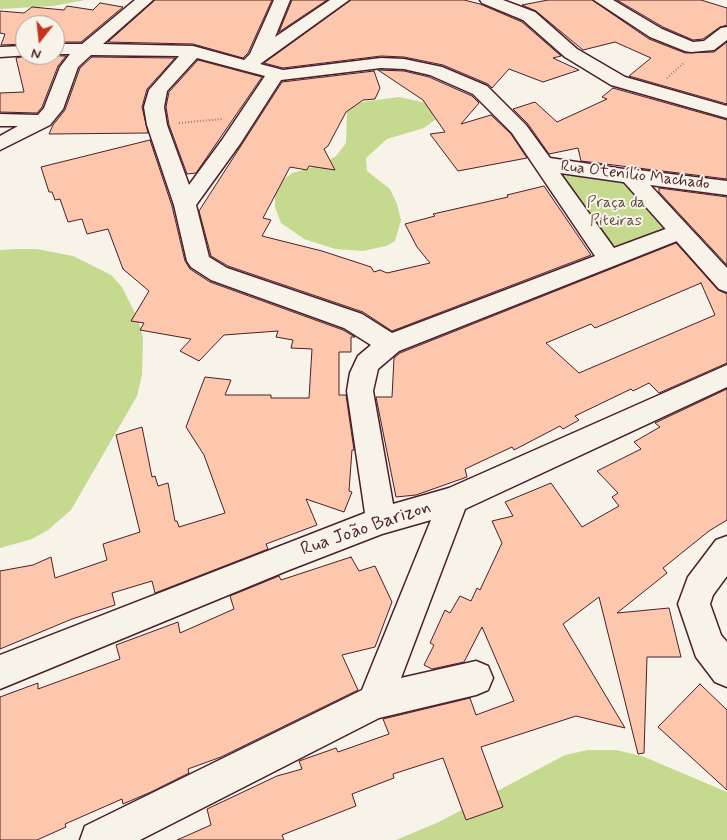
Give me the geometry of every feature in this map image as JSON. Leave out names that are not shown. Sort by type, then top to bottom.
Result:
[{"type":"street","points":[[0,144],[32,129],[43,121],[52,110],[68,67],[86,48],[145,0]]},
{"type":"street","points":[[252,62],[282,0]]},
{"type":"street","points":[[252,62],[341,0]]},
{"type":"street","points":[[488,0],[529,16],[571,53],[618,81],[651,92],[727,112]]},
{"type":"street","points":[[602,0],[656,33],[696,47],[708,46],[727,32]]},
{"type":"street","points":[[65,49],[192,51],[252,62],[276,74],[298,75],[381,62],[404,64],[436,71],[472,86],[491,98],[518,129],[610,258]]},
{"type":"street","points":[[0,52],[15,51]]},
{"type":"street","points":[[192,51],[161,86],[155,96],[154,107],[157,125],[185,205],[196,255],[202,264],[219,274],[345,318],[390,344]]},
{"type":"street","points":[[185,205],[276,74]]},
{"type":"street","points":[[0,120],[43,121]]},
{"type":"street","name":"Rua Otenílio Machado","points":[[544,164],[727,188]]},
{"type":"street","points":[[630,176],[727,283]]},
{"type":"street","points":[[381,521],[360,391],[367,363],[390,344],[679,232]]},
{"type":"street","name":"Rua João Barizon","points":[[0,672],[280,558],[381,521],[454,500],[727,375]]},
{"type":"street","points":[[375,702],[454,500]]},
{"type":"street","points":[[727,550],[699,588],[694,604],[708,645],[727,670]]},
{"type":"street","points":[[99,840],[375,702],[476,678]]},
{"type":"path","points":[[651,92],[696,47]]},
{"type":"path","points":[[157,125],[248,116]]},
{"type":"green space","points":[[0,0],[85,0],[53,6],[0,9]]},
{"type":"green space","points":[[399,97],[431,104],[439,117],[424,128],[387,139],[366,158],[367,171],[390,189],[397,204],[401,220],[395,241],[386,246],[363,251],[335,249],[304,239],[281,223],[275,207],[275,191],[279,183],[292,173],[321,165],[336,156],[346,143],[347,111],[354,104]]},
{"type":"green space","name":"Praça da Piteiras","points":[[587,173],[624,180],[669,232],[610,253],[554,177]]},
{"type":"green space","points":[[37,249],[73,256],[111,275],[122,287],[138,319],[143,338],[142,375],[137,396],[71,510],[48,530],[32,539],[0,548],[0,250]]},
{"type":"green space","points":[[588,750],[616,750],[642,756],[727,792],[727,840],[396,840],[439,822],[565,755]]},
{"type":"building","points":[[155,0],[272,0],[248,53],[243,58],[193,44],[108,42]]},
{"type":"building","points":[[292,0],[327,0],[279,32]]},
{"type":"building","points":[[351,0],[464,0],[480,4],[522,22],[561,56],[553,58],[579,70],[543,82],[509,69],[492,88],[488,84],[443,65],[404,57],[381,56],[283,68],[264,63]]},
{"type":"building","points":[[548,0],[592,0],[649,39],[685,53],[714,52],[727,42],[727,104],[629,76],[651,58],[615,42],[583,50],[536,11],[522,5]]},
{"type":"building","points":[[617,0],[701,0],[727,8],[727,25],[720,27],[703,39],[693,40],[663,27]]},
{"type":"building","points":[[100,3],[123,7],[81,42],[65,42],[65,15],[15,15],[15,44],[1,45],[5,34],[0,33],[0,11],[24,13],[32,7],[64,10],[67,6],[93,10]]},
{"type":"building","points":[[92,57],[175,58],[147,89],[142,107],[148,133],[49,134],[53,125],[65,110],[80,68]]},
{"type":"building","points":[[198,60],[262,77],[196,173],[187,174],[169,125],[166,107],[169,92]]},
{"type":"building","points":[[18,65],[59,65],[42,107],[37,113],[0,112],[0,93],[24,92]]},
{"type":"building","points":[[378,70],[404,71],[429,77],[472,96],[479,103],[461,124],[491,115],[511,134],[527,158],[458,171],[430,134],[445,132],[423,100]]},
{"type":"building","points":[[374,71],[380,88],[375,99],[363,100],[346,112],[328,146],[324,149],[335,170],[309,166],[307,170],[290,167],[263,218],[271,220],[262,236],[322,251],[371,267],[374,272],[380,270],[387,273],[430,263],[417,247],[405,224],[435,216],[433,214],[508,197],[507,195],[544,186],[591,255],[392,331],[363,312],[228,266],[211,256],[199,211],[282,82]]},
{"type":"building","points":[[613,88],[727,120],[727,179],[581,161],[578,148],[549,154],[528,124],[513,109],[535,102],[557,122],[607,99],[602,97]]},
{"type":"building","points":[[150,140],[172,206],[185,261],[190,269],[210,282],[343,330],[355,337],[351,337],[351,352],[339,352],[339,395],[346,395],[354,450],[352,450],[349,491],[352,492],[344,512],[306,499],[317,525],[266,544],[268,549],[155,593],[152,581],[112,593],[115,605],[72,619],[0,649],[0,571],[33,565],[51,557],[55,578],[107,560],[103,544],[140,532],[116,435],[142,427],[152,477],[155,476],[158,486],[168,483],[175,521],[177,521],[179,527],[225,513],[204,455],[186,427],[205,377],[231,380],[225,395],[271,395],[271,398],[309,398],[312,349],[291,348],[293,340],[276,337],[278,331],[224,335],[199,361],[180,351],[191,339],[140,330],[144,323],[131,321],[149,291],[123,269],[108,229],[87,234],[82,219],[68,222],[60,199],[55,200],[52,192],[49,192],[41,167]]},
{"type":"building","points":[[659,188],[727,197],[727,265],[659,192]]},
{"type":"building","points":[[676,243],[718,290],[727,294],[727,363],[659,393],[649,383],[633,391],[631,389],[575,416],[579,420],[563,429],[560,426],[514,450],[512,447],[465,469],[467,477],[416,495],[396,497],[376,397],[392,397],[394,358],[400,353]],"holes":[[[701,283],[715,315],[579,373],[546,343],[591,324],[595,328]]]},
{"type":"building","points":[[727,389],[727,520],[709,531],[663,568],[667,573],[617,613],[669,608],[681,657],[647,657],[644,753],[638,754],[599,597],[563,624],[625,728],[576,716],[481,747],[503,807],[466,820],[443,758],[393,774],[394,778],[352,794],[356,806],[282,835],[284,840],[177,840],[211,825],[207,809],[277,776],[302,769],[299,761],[336,748],[338,752],[389,734],[383,719],[470,698],[476,715],[514,701],[482,627],[464,662],[432,669],[424,665],[434,645],[430,643],[445,610],[450,613],[460,596],[471,601],[477,588],[480,590],[502,543],[492,521],[513,516],[505,502],[551,483],[582,527],[619,506],[612,497],[618,493],[597,471],[641,449],[634,442],[660,427],[655,423]]},
{"type":"building","points":[[351,557],[359,571],[375,566],[392,602],[375,647],[342,655],[358,690],[221,757],[188,769],[189,773],[123,804],[122,799],[65,824],[66,827],[37,840],[0,840],[0,697],[38,683],[38,689],[120,659],[116,645],[178,622],[180,633],[234,609],[230,596],[279,576],[281,580]]},
{"type":"building","points":[[700,684],[727,710],[727,790],[658,727]]}]
